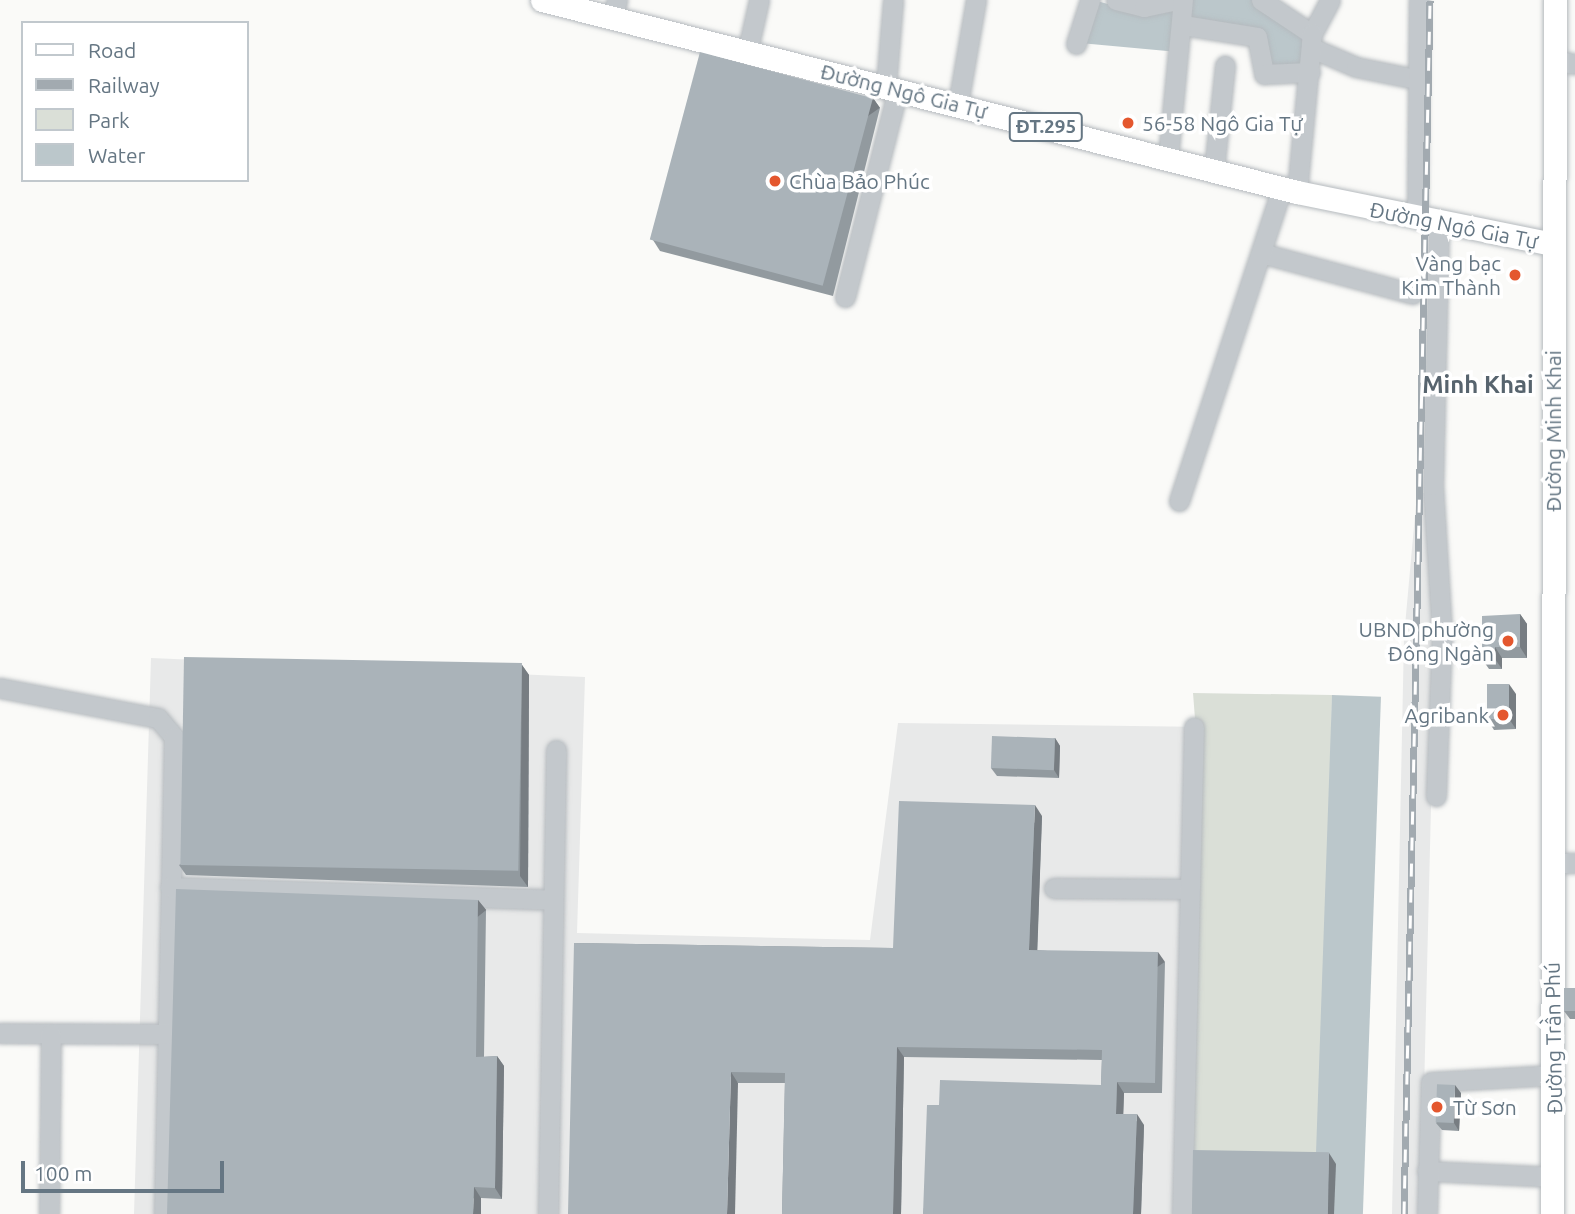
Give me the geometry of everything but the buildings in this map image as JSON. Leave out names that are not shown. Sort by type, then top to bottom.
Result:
[{"type":"main road","name":"Đường Ngô Gia Tự","points":[[542,0],[614,9],[747,52],[1289,190],[1428,222],[1552,244]]},
{"type":"main road","name":"Đường Minh Khai","points":[[1555,0],[1565,62],[1552,244],[1564,863]]},
{"type":"main road","name":"Đường Trần Phú","points":[[1552,1214],[1552,1177],[1564,1151],[1553,1075],[1564,863]]},
{"type":"street","points":[[747,52],[759,0]]},
{"type":"street","points":[[845,297],[892,87],[893,0]]},
{"type":"street","points":[[958,104],[976,0]]},
{"type":"street","points":[[1076,44],[1090,0]]},
{"type":"street","points":[[1115,0],[1144,7],[1176,0]]},
{"type":"street","points":[[1168,158],[1184,25],[1183,0]]},
{"type":"street","points":[[1261,0],[1312,41],[1356,67],[1416,79]]},
{"type":"street","points":[[1180,501],[1261,253],[1289,190],[1310,72],[1312,41],[1330,0]]},
{"type":"street","points":[[1419,0],[1416,79],[1428,222],[1433,485],[1442,633],[1436,796]]},
{"type":"street","points":[[1184,25],[1257,37],[1264,74],[1310,72]]},
{"type":"street","points":[[1214,170],[1225,65]]},
{"type":"street","points":[[1261,253],[1413,294]]},
{"type":"street","points":[[0,688],[168,725],[174,737],[164,1214]]},
{"type":"street","points":[[1182,1214],[1194,727]]},
{"type":"street","points":[[548,1214],[556,750]]},
{"type":"street","points":[[170,887],[553,900]]},
{"type":"street","points":[[1055,888],[1189,890]]},
{"type":"street","points":[[0,1033],[168,1034]]},
{"type":"street","points":[[49,1214],[51,1034]]},
{"type":"street","points":[[1427,1214],[1427,1171],[1434,1080],[1553,1075]]},
{"type":"street","points":[[1427,1171],[1552,1177]]},
{"type":"shaded area","points":[[1417,493],[1427,493],[1435,644],[1421,1214],[1392,1214],[1404,637]]},
{"type":"shaded area","points":[[151,658],[585,677],[577,933],[870,940],[898,723],[1210,727],[1197,1214],[134,1214]]},
{"type":"green space","points":[[1193,693],[1332,695],[1325,1214],[1185,1214],[1200,783]]},
{"type":"water","points":[[1093,0],[1145,14],[1179,4],[1178,52],[1080,43]]},
{"type":"water","points":[[1188,0],[1252,0],[1301,28],[1305,67],[1271,71],[1260,33],[1186,23]]},
{"type":"water","points":[[1332,695],[1381,697],[1363,1214],[1314,1214]]},
{"type":"railway","points":[[1404,1214],[1430,0]]},
{"type":"place","name":"56-58 Ngô Gia Tự","points":[[1128,123]]},
{"type":"place","name":"Chùa Bảo Phúc","points":[[775,181]]},
{"type":"place","name":"Vàng bạc Kim Thành","points":[[1515,275]]},
{"type":"place","name":"UBND phường Đông Ngàn","points":[[1508,641]]},
{"type":"place","name":"Agribank","points":[[1503,715]]},
{"type":"place","name":"Từ Sơn","points":[[1437,1107]]},
{"type":"district","name":"Minh Khai","points":[[1478,385]]}]
